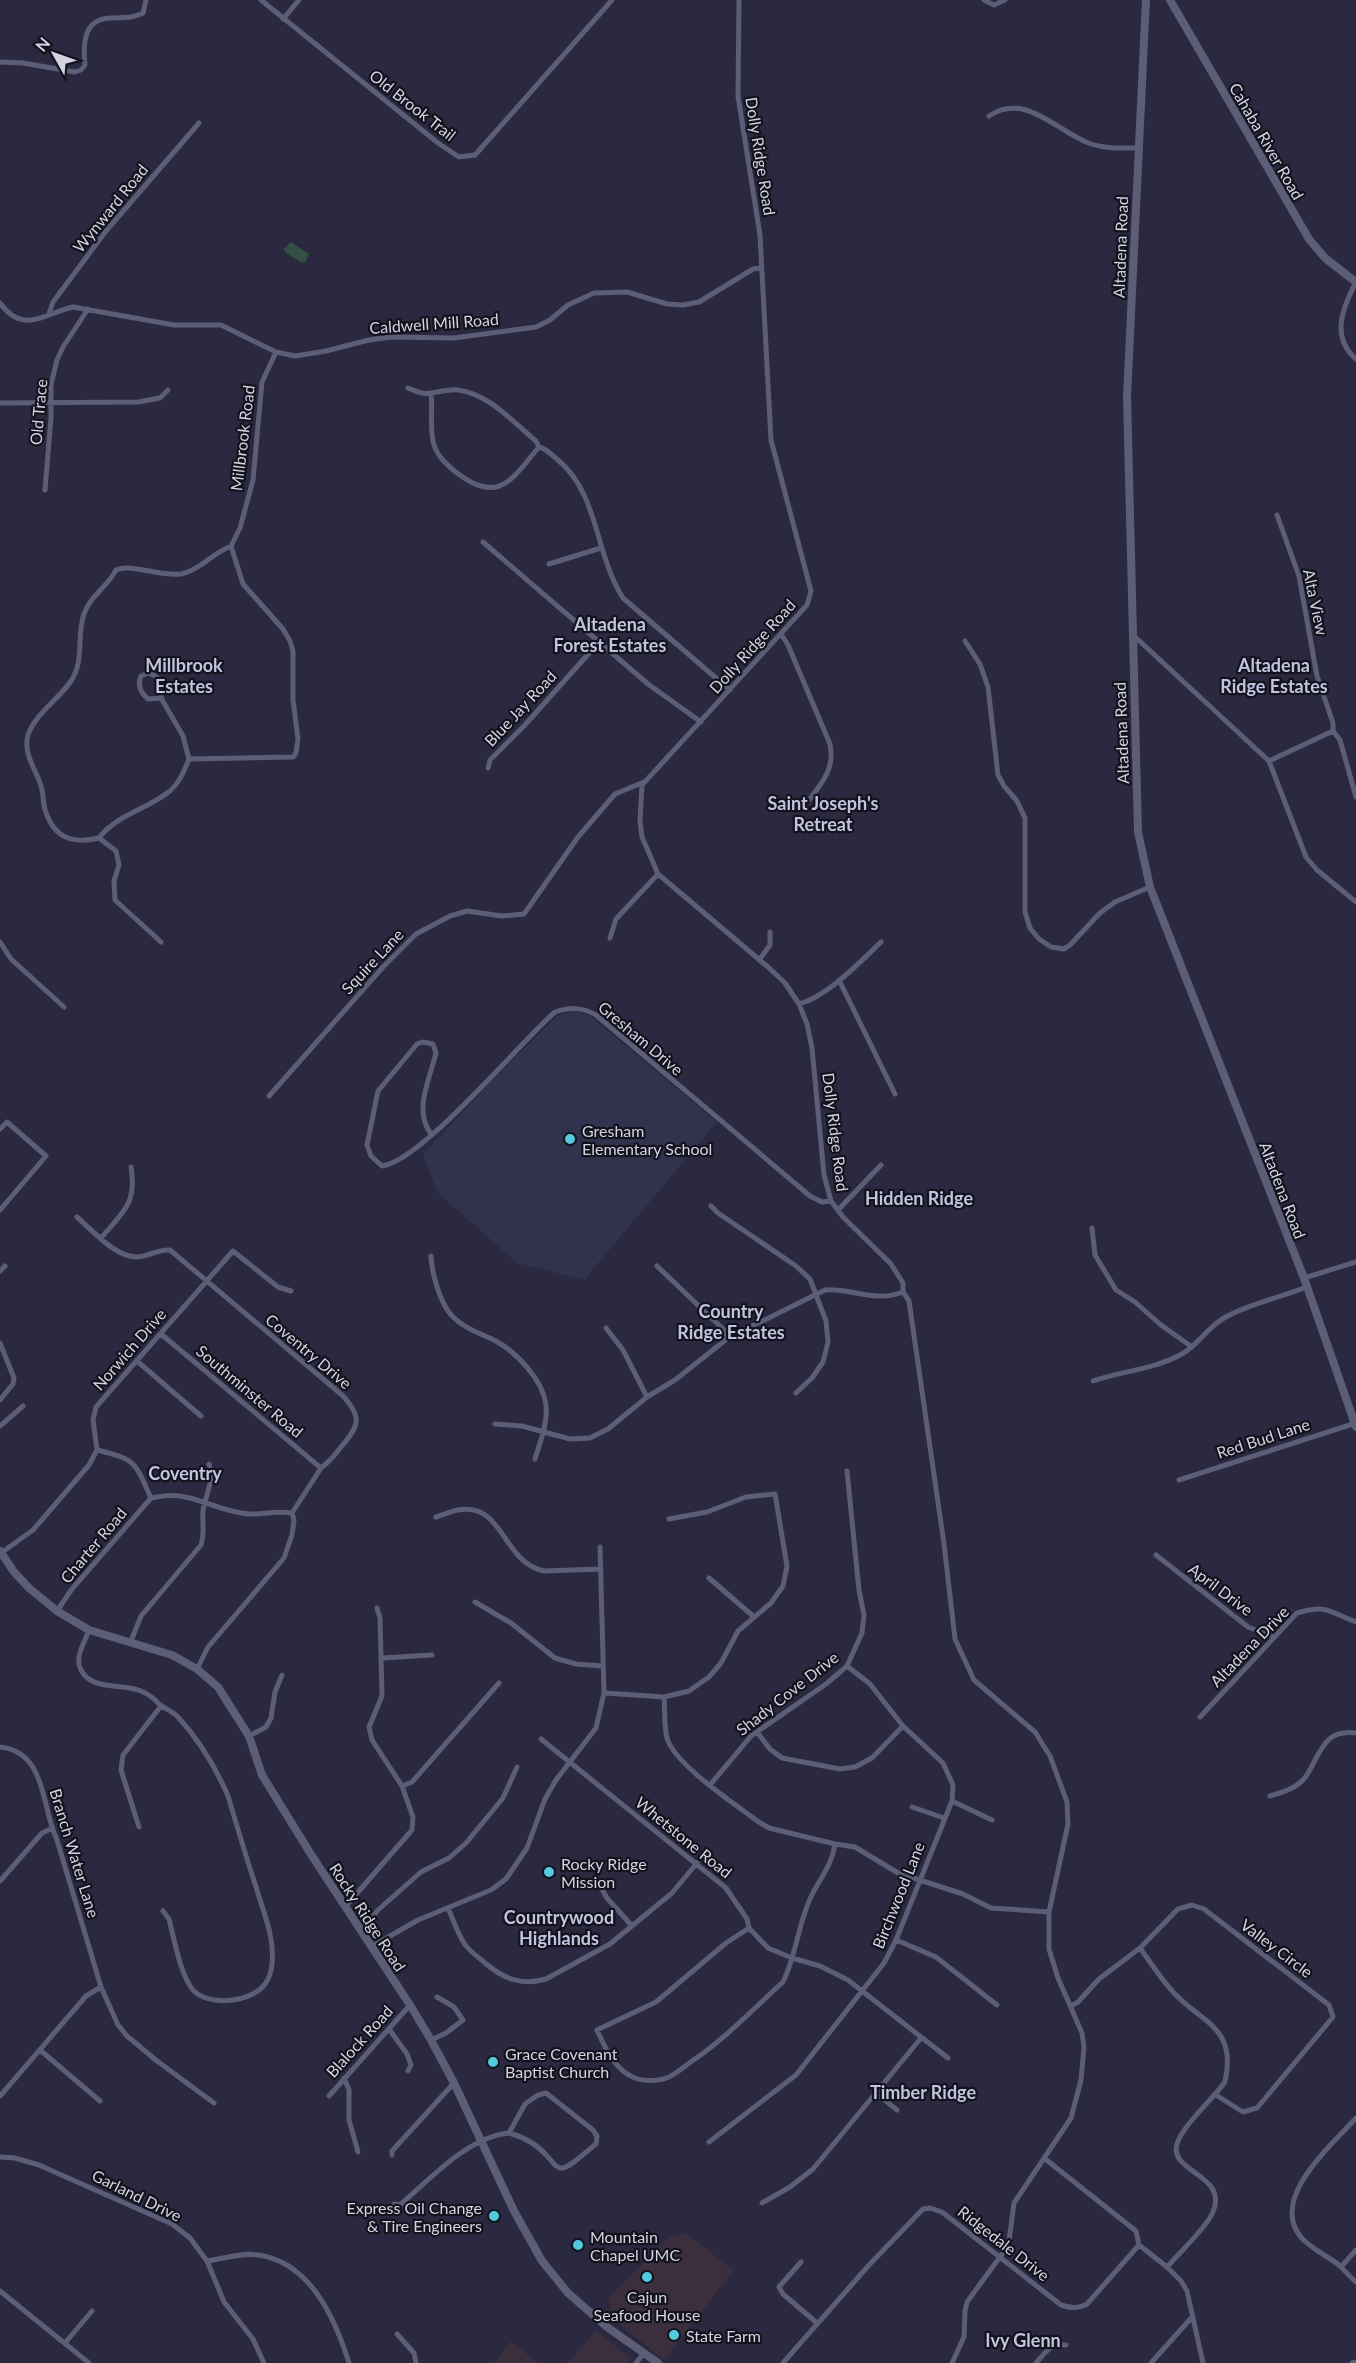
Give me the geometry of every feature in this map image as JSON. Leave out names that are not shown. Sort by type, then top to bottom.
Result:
[{"type":"street","points":[[0,62],[23,63],[75,72],[81,70],[85,65],[83,44],[85,35],[93,23],[106,18],[133,18],[143,13],[146,0]]},
{"type":"street","name":"Old Brook Trail","points":[[261,0],[400,114],[453,153],[464,158],[475,155],[612,0]]},
{"type":"street","points":[[283,19],[299,0]]},
{"type":"street","name":"Dolly Ridge Road","points":[[739,0],[738,96],[760,234],[760,268],[771,440],[812,591],[807,605],[642,785],[640,821],[645,849],[658,874],[785,983],[799,1004],[812,1048],[824,1175],[831,1201],[843,1217],[891,1263],[903,1283],[903,1292],[909,1301],[955,1638],[974,1680],[1035,1732],[1050,1756],[1067,1802],[1068,1824],[1049,1912],[1050,1949],[1058,1978],[1083,2033],[1081,2080],[1071,2118],[1014,2203],[1009,2241],[967,2302],[964,2337],[952,2363]]},
{"type":"street","points":[[984,0],[994,5],[1005,0]]},
{"type":"street","name":"Altadena Road","points":[[1146,0],[1128,397],[1138,832],[1150,887],[1305,1283],[1356,1425]]},
{"type":"street","name":"Cahaba River Road","points":[[1170,0],[1309,239],[1325,258],[1356,282]]},
{"type":"street","points":[[989,116],[999,110],[1023,109],[1034,112],[1090,143],[1109,148],[1138,148]]},
{"type":"street","name":"Wynward Road","points":[[49,314],[53,303],[106,231],[199,123]]},
{"type":"street","name":"Caldwell Mill Road","points":[[0,303],[8,315],[22,321],[38,320],[73,307],[174,325],[221,325],[276,352],[295,356],[391,337],[454,338],[536,327],[550,320],[568,305],[594,293],[627,292],[667,304],[683,305],[703,300],[753,269],[760,268]]},
{"type":"street","points":[[1356,282],[1340,319],[1342,339],[1356,359]]},
{"type":"street","name":"Old Trace","points":[[45,490],[51,385],[57,360],[88,309]]},
{"type":"street","name":"Millbrook Road","points":[[231,546],[240,528],[253,480],[262,382],[276,352]]},
{"type":"street","points":[[408,388],[430,393],[438,390],[458,390],[478,395],[536,441],[539,447],[545,449],[572,471],[579,482],[612,581],[623,598],[730,690]]},
{"type":"street","points":[[0,403],[138,402],[160,398],[168,390]]},
{"type":"street","points":[[430,393],[434,446],[443,461],[473,484],[484,488],[506,483],[517,474],[539,447]]},
{"type":"street","name":"Alta View","points":[[1277,515],[1299,576],[1317,676],[1333,723],[1333,731],[1340,740],[1356,797]]},
{"type":"street","points":[[483,542],[648,684],[701,722]]},
{"type":"street","points":[[161,942],[115,900],[114,881],[119,859],[116,851],[99,838],[75,840],[61,836],[54,830],[44,806],[41,784],[29,758],[28,736],[32,726],[71,681],[78,668],[84,612],[116,570],[123,567],[162,575],[183,573],[198,568],[218,551],[231,546],[243,584],[283,629],[290,641],[293,651],[293,700],[298,739],[296,753],[293,757],[189,759]]},
{"type":"street","points":[[549,564],[601,548]]},
{"type":"street","points":[[781,634],[795,660],[830,744],[832,754],[831,769],[809,800]]},
{"type":"street","points":[[1132,634],[1269,761],[1300,847],[1306,857],[1317,870],[1356,902]]},
{"type":"street","points":[[965,641],[980,664],[988,687],[998,775],[1017,801],[1025,818],[1025,912],[1030,928],[1039,939],[1051,947],[1064,949],[1100,913],[1115,902],[1150,887]]},
{"type":"street","name":"Blue Jay Road","points":[[488,768],[490,760],[524,726],[599,642]]},
{"type":"street","points":[[99,838],[109,826],[171,790],[182,776],[189,759],[183,736],[161,698],[163,687],[155,675],[148,673],[141,676],[139,681],[144,695],[148,699],[161,698]]},
{"type":"street","points":[[1269,761],[1333,731]]},
{"type":"street","name":"Squire Lane","points":[[269,1096],[383,967],[416,934],[450,916],[467,911],[502,916],[524,914],[578,837],[615,794],[647,780]]},
{"type":"street","points":[[610,938],[616,919],[658,874]]},
{"type":"street","points":[[759,960],[770,945],[770,932]]},
{"type":"street","points":[[0,942],[11,958],[64,1007]]},
{"type":"street","points":[[799,1004],[807,1002],[839,980],[881,942]]},
{"type":"street","points":[[839,980],[895,1094]]},
{"type":"street","name":"Gresham Drive","points":[[431,1134],[426,1127],[422,1111],[436,1053],[433,1044],[423,1042],[417,1044],[378,1091],[367,1145],[371,1156],[382,1166],[402,1158],[431,1134],[472,1097],[555,1012],[581,1008],[596,1015],[810,1196],[822,1202],[831,1201]]},
{"type":"street","points":[[0,1129],[7,1122],[46,1156],[0,1210]]},
{"type":"street","points":[[838,1209],[881,1165]]},
{"type":"street","points":[[101,1238],[126,1209],[132,1196],[134,1185],[131,1167]]},
{"type":"street","points":[[711,1206],[796,1266],[810,1279],[826,1322],[828,1342],[823,1362],[812,1378],[796,1393]]},
{"type":"street","name":"Coventry Drive","points":[[77,1217],[117,1252],[129,1257],[141,1257],[159,1250],[170,1250],[354,1407],[356,1424],[353,1433],[321,1468],[319,1475],[292,1513],[294,1520],[292,1535],[284,1558],[208,1647],[197,1669]]},
{"type":"street","points":[[1092,1228],[1095,1255],[1107,1271],[1116,1290],[1135,1302],[1161,1325],[1192,1347]]},
{"type":"street","name":"Norwich Drive","points":[[97,1450],[94,1412],[233,1251],[278,1287],[291,1291]]},
{"type":"street","points":[[431,1256],[431,1265],[451,1315],[467,1328],[496,1341],[532,1374],[546,1403],[546,1416],[535,1459]]},
{"type":"street","points":[[1093,1381],[1169,1359],[1192,1347],[1212,1326],[1240,1309],[1283,1297],[1305,1283],[1356,1262]]},
{"type":"street","points":[[0,1271],[5,1266]]},
{"type":"street","points":[[657,1266],[724,1330],[728,1338]]},
{"type":"street","points":[[495,1424],[522,1426],[570,1439],[590,1438],[608,1430],[647,1396],[675,1380],[728,1338],[825,1290],[835,1289],[878,1297],[903,1292]]},
{"type":"street","points":[[606,1329],[623,1350],[647,1396]]},
{"type":"street","name":"Southminster Road","points":[[161,1334],[321,1468]]},
{"type":"street","points":[[0,1343],[14,1378],[13,1384],[0,1400]]},
{"type":"street","points":[[137,1361],[201,1416]]},
{"type":"street","points":[[0,1426],[23,1406]]},
{"type":"street","name":"Red Bud Lane","points":[[1179,1480],[1356,1425]]},
{"type":"street","points":[[0,1552],[33,1530],[89,1465],[97,1450],[130,1460],[139,1472],[151,1498],[173,1495],[186,1497],[205,1504],[249,1514],[282,1511],[292,1513]]},
{"type":"street","points":[[131,1641],[141,1616],[201,1545],[204,1534],[203,1512],[212,1479],[209,1464]]},
{"type":"street","name":"Shady Cove Drive","points":[[710,1785],[744,1743],[826,1684],[847,1666],[862,1634],[864,1615],[859,1590],[847,1471]]},
{"type":"street","points":[[604,1693],[664,1697],[689,1690],[709,1677],[721,1663],[738,1631],[753,1616],[771,1604],[783,1586],[787,1566],[775,1494],[746,1497],[707,1512],[669,1519]]},
{"type":"street","name":"Charter Road","points":[[57,1611],[72,1589],[151,1498]]},
{"type":"street","points":[[436,1517],[468,1510],[487,1516],[497,1524],[518,1557],[536,1569],[544,1571],[601,1569]]},
{"type":"street","points":[[371,1947],[417,1920],[491,1890],[506,1879],[527,1848],[549,1792],[596,1728],[604,1693],[600,1547]]},
{"type":"street","name":"Rocky Ridge Road","points":[[0,1552],[29,1588],[57,1611],[89,1630],[172,1655],[197,1669],[218,1687],[249,1736],[262,1775],[431,2040],[454,2082],[514,2211],[542,2260],[568,2293],[607,2327],[658,2363]]},
{"type":"street","name":"April Drive","points":[[1156,1555],[1248,1627],[1273,1637]]},
{"type":"street","points":[[709,1578],[753,1616]]},
{"type":"street","points":[[475,1602],[512,1623],[555,1658],[576,1664],[602,1666]]},
{"type":"street","points":[[345,1907],[411,1830],[413,1817],[402,1786],[372,1740],[369,1727],[382,1696],[382,1658],[377,1608]]},
{"type":"street","name":"Altadena Drive","points":[[1200,1717],[1297,1613],[1316,1608],[1332,1610],[1356,1622]]},
{"type":"street","points":[[89,1630],[79,1655],[81,1670],[96,1682],[140,1690],[155,1699],[161,1706],[178,1717],[219,1774],[228,1796],[268,1928],[273,1952],[272,1965],[265,1984],[252,1995],[234,2000],[212,2000],[195,1993],[188,1984],[169,1918],[163,1911]]},
{"type":"street","points":[[382,1658],[432,1655]]},
{"type":"street","points":[[847,1666],[876,1691],[903,1726],[947,1769],[953,1785],[952,1801],[992,1820]]},
{"type":"street","points":[[249,1736],[266,1727],[271,1718],[275,1692],[282,1675]]},
{"type":"street","points":[[402,1786],[412,1782],[499,1683]]},
{"type":"street","points":[[664,1697],[666,1737],[671,1748],[682,1761],[710,1785],[769,1828],[855,1847],[898,1873],[963,1894],[991,1908],[1049,1912]]},
{"type":"street","points":[[139,1827],[121,1770],[123,1755],[161,1706]]},
{"type":"street","points":[[757,1732],[770,1749],[782,1758],[840,1769],[855,1767],[872,1758],[903,1726]]},
{"type":"street","points":[[1270,1796],[1290,1789],[1302,1781],[1327,1741],[1342,1733],[1356,1733]]},
{"type":"street","name":"Whetstone Road","points":[[541,1739],[726,1888],[747,1919],[749,1928],[768,1948],[834,1972],[862,1990],[948,2058]]},
{"type":"street","name":"Branch Water Lane","points":[[0,1747],[20,1752],[36,1772],[51,1829],[57,1840],[101,1988],[111,2013],[127,2036],[214,2103]]},
{"type":"street","points":[[361,1931],[378,1910],[421,1872],[449,1858],[466,1844],[503,1798],[517,1767]]},
{"type":"street","name":"Birchwood Lane","points":[[710,2142],[796,2075],[884,1963],[896,1940],[952,1801]]},
{"type":"street","points":[[912,1807],[944,1818]]},
{"type":"street","points":[[0,1881],[42,1833],[51,1829]]},
{"type":"street","points":[[749,1928],[726,1943],[656,2002],[597,2030],[610,2057],[620,2069],[631,2077],[641,2080],[658,2080],[670,2076],[711,2049],[783,1982],[810,1899],[829,1867],[835,1844]]},
{"type":"street","points":[[448,1908],[460,1935],[471,1951],[506,1978],[523,1983],[546,1979],[610,1944],[672,1893],[697,1863]]},
{"type":"street","points":[[598,1882],[607,1898],[632,1926]]},
{"type":"street","name":"Valley Circle","points":[[1071,2006],[1078,2002],[1099,1979],[1140,1948],[1178,1910],[1192,1905],[1204,1910],[1329,2005],[1333,2017],[1257,2108],[1243,2112],[1216,2095]]},
{"type":"street","points":[[896,1940],[936,1957],[997,2005]]},
{"type":"street","points":[[1140,1948],[1175,1995],[1211,2023],[1221,2037],[1227,2053],[1228,2072],[1225,2082],[1182,2133],[1176,2145],[1179,2160],[1211,2185],[1216,2195],[1216,2204],[1211,2217],[1167,2267]]},
{"type":"street","points":[[0,2096],[86,1996],[101,1988]]},
{"type":"street","points":[[431,2040],[446,2033],[462,2020],[454,2007],[437,1997]]},
{"type":"street","name":"Blalock Road","points":[[328,2096],[410,2005]]},
{"type":"street","points":[[389,2029],[407,2054],[411,2065],[408,2071]]},
{"type":"street","points":[[762,2203],[790,2187],[813,2169],[921,2038]]},
{"type":"street","points":[[40,2050],[100,2101]]},
{"type":"street","points":[[344,2078],[349,2090],[348,2120],[358,2152]]},
{"type":"street","points":[[392,2156],[392,2151],[454,2082]]},
{"type":"street","points":[[394,2204],[400,2205],[463,2151],[496,2134],[519,2135],[535,2144],[556,2166],[562,2168],[569,2166],[596,2144],[597,2136],[593,2130],[546,2093],[538,2095],[525,2104],[509,2133]]},
{"type":"street","points":[[876,2093],[897,2110]]},
{"type":"street","points":[[1356,2118],[1301,2180],[1292,2202],[1292,2216],[1298,2234],[1308,2245],[1341,2267],[1344,2273],[1356,2282]]},
{"type":"street","name":"Garland Drive","points":[[0,2157],[15,2158],[39,2165],[172,2224],[190,2238],[207,2261],[224,2302],[253,2339],[264,2363]]},
{"type":"street","points":[[1044,2158],[1136,2231],[1139,2245],[1181,2281],[1187,2291],[1203,2363]]},
{"type":"street","name":"Ridgedale Drive","points":[[783,2363],[923,2209],[942,2211],[1061,2305],[1070,2308],[1079,2308],[1087,2304],[1139,2245]]},
{"type":"street","points":[[1341,2267],[1356,2250]]},
{"type":"street","points":[[207,2261],[256,2254],[279,2260],[290,2267],[316,2291],[326,2305],[349,2363]]},
{"type":"street","points":[[801,2262],[779,2287],[783,2294],[818,2323]]},
{"type":"street","points":[[0,2291],[89,2363]]},
{"type":"street","points":[[65,2343],[92,2311]]},
{"type":"street","points":[[1151,2363],[1193,2316]]},
{"type":"street","points":[[397,2334],[414,2353],[416,2363]]},
{"type":"street","points":[[1036,2363],[1050,2346],[1066,2345]]},
{"type":"street","points":[[636,2363],[643,2354]]},
{"type":"shaded area","name":"Gresham Elementary School","points":[[573,1011],[590,1016],[717,1122],[584,1280],[517,1263],[437,1192],[423,1155],[495,1077],[557,1016]]},
{"type":"shaded area","points":[[685,2233],[734,2270],[664,2360],[614,2320],[608,2299],[668,2238]]},
{"type":"shaded area","points":[[596,2331],[632,2358],[628,2363],[567,2363]]},
{"type":"shaded area","points":[[511,2341],[538,2363],[494,2363]]},
{"type":"green space","points":[[291,242],[309,254],[305,262],[302,263],[285,252],[284,249]]},
{"type":"place","name":"Gresham Elementary School","points":[[570,1139]]},
{"type":"place","name":"Rocky Ridge Mission","points":[[549,1872]]},
{"type":"place","name":"Grace Covenant Baptist Church","points":[[493,2062]]},
{"type":"place","name":"Express Oil Change & Tire Engineers","points":[[494,2216]]},
{"type":"place","name":"Mountain Chapel UMC","points":[[578,2245]]},
{"type":"place","name":"Cajun Seafood House","points":[[647,2277]]},
{"type":"place","name":"State Farm","points":[[674,2335]]},
{"type":"district","name":"Altadena Forest Estates","points":[[610,634]]},
{"type":"district","name":"Millbrook Estates","points":[[184,675]]},
{"type":"district","name":"Altadena Ridge Estates","points":[[1274,675]]},
{"type":"district","name":"Saint Joseph's Retreat","points":[[823,813]]},
{"type":"district","name":"Hidden Ridge","points":[[919,1198]]},
{"type":"district","name":"Country Ridge Estates","points":[[731,1321]]},
{"type":"district","name":"Coventry","points":[[185,1473]]},
{"type":"district","name":"Countrywood Highlands","points":[[559,1927]]},
{"type":"district","name":"Timber Ridge","points":[[923,2092]]},
{"type":"district","name":"Ivy Glenn","points":[[1023,2340]]}]
